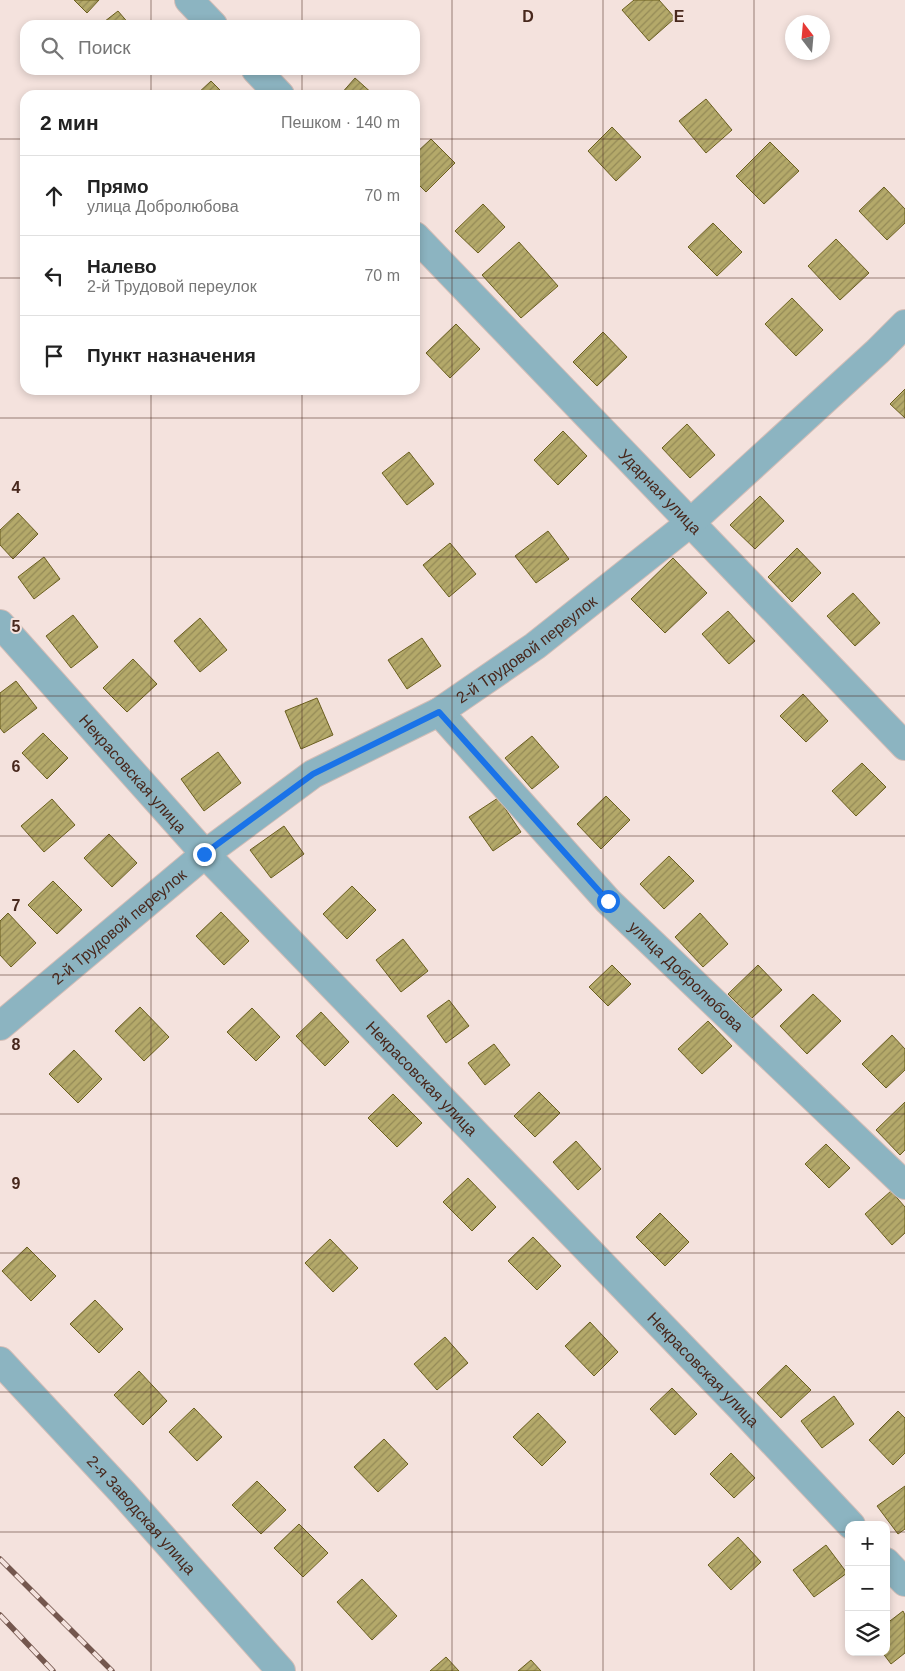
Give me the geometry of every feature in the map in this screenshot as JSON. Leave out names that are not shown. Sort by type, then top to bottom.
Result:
[{"type":"street","points":[[189,0],[208,20]]},
{"type":"street","points":[[261,75],[275,90]]},
{"type":"street","name":"Ударная улица","points":[[420,241],[905,746]]},
{"type":"street","name":"2-й Трудовой переулок","points":[[0,1026],[204,854],[313,774],[439,712],[535,646],[690,523],[905,324]]},
{"type":"street","name":"Некрасовская улица","points":[[0,624],[204,854],[847,1521]]},
{"type":"street","name":"улица Добролюбова","points":[[439,712],[608,901],[905,1185]]},
{"type":"street","name":"2-я Заводская улица","points":[[0,1361],[123,1493],[281,1671]]},
{"type":"street","points":[[890,1566],[905,1582]]},
{"type":"building","points":[[74,0],[99,0],[87,13]]},
{"type":"building","points":[[634,0],[659,0],[675,18],[649,41],[622,10]]},
{"type":"building","points":[[118,11],[126,20],[106,20]]},
{"type":"building","points":[[355,78],[368,90],[344,90]]},
{"type":"building","points":[[211,81],[220,90],[201,90]]},
{"type":"building","points":[[706,99],[732,130],[706,153],[679,121]]},
{"type":"building","points":[[612,127],[641,157],[616,181],[588,151]]},
{"type":"building","points":[[431,139],[455,163],[426,192],[420,186],[420,149]]},
{"type":"building","points":[[770,142],[799,171],[764,204],[736,176]]},
{"type":"building","points":[[884,187],[905,209],[905,223],[887,240],[859,211]]},
{"type":"building","points":[[483,204],[505,227],[478,253],[455,231]]},
{"type":"building","points":[[713,223],[742,252],[717,276],[688,247]]},
{"type":"building","points":[[836,239],[869,273],[840,300],[808,266]]},
{"type":"building","points":[[519,242],[558,286],[521,318],[482,275]]},
{"type":"building","points":[[792,298],[823,330],[796,356],[765,324]]},
{"type":"building","points":[[456,324],[480,349],[450,378],[426,353]]},
{"type":"building","points":[[603,332],[627,357],[597,386],[573,362]]},
{"type":"building","points":[[905,389],[905,418],[890,404]]},
{"type":"building","points":[[687,424],[715,455],[690,478],[662,448]]},
{"type":"building","points":[[563,431],[587,456],[558,485],[534,460]]},
{"type":"building","points":[[409,452],[434,484],[407,505],[382,473]]},
{"type":"building","points":[[760,496],[784,521],[755,549],[730,525]]},
{"type":"building","points":[[18,513],[38,534],[13,559],[0,545],[0,530]]},
{"type":"building","points":[[548,531],[569,559],[536,583],[515,556]]},
{"type":"building","points":[[450,543],[476,574],[449,597],[423,565]]},
{"type":"building","points":[[797,548],[821,573],[792,602],[768,577]]},
{"type":"building","points":[[44,557],[60,579],[34,599],[18,577]]},
{"type":"building","points":[[673,558],[707,593],[665,633],[631,599]]},
{"type":"building","points":[[853,593],[880,623],[855,646],[827,616]]},
{"type":"building","points":[[728,611],[755,641],[729,664],[702,634]]},
{"type":"building","points":[[73,615],[98,647],[71,668],[46,636]]},
{"type":"building","points":[[200,618],[227,650],[200,672],[174,641]]},
{"type":"building","points":[[422,638],[441,666],[407,689],[388,660]]},
{"type":"building","points":[[133,659],[157,684],[127,712],[103,688]]},
{"type":"building","points":[[16,681],[37,708],[4,733],[0,728],[0,693]]},
{"type":"building","points":[[803,694],[828,721],[806,742],[780,716]]},
{"type":"building","points":[[317,698],[333,735],[301,749],[285,711]]},
{"type":"building","points":[[43,733],[68,758],[47,779],[22,753]]},
{"type":"building","points":[[532,736],[559,767],[532,789],[505,758]]},
{"type":"building","points":[[218,752],[241,783],[204,811],[181,779]]},
{"type":"building","points":[[862,763],[886,787],[856,816],[832,791]]},
{"type":"building","points":[[606,796],[630,820],[601,849],[577,824]]},
{"type":"building","points":[[498,798],[521,832],[493,851],[469,817]]},
{"type":"building","points":[[52,799],[75,825],[44,852],[21,826]]},
{"type":"building","points":[[284,826],[304,854],[271,878],[250,850]]},
{"type":"building","points":[[109,834],[137,863],[112,887],[84,858]]},
{"type":"building","points":[[669,856],[694,881],[664,909],[640,884]]},
{"type":"building","points":[[53,881],[82,910],[57,934],[28,905]]},
{"type":"building","points":[[352,886],[376,910],[347,939],[323,914]]},
{"type":"building","points":[[221,912],[249,941],[224,965],[196,936]]},
{"type":"building","points":[[8,913],[36,943],[11,967],[0,955],[0,921]]},
{"type":"building","points":[[700,913],[728,944],[703,967],[675,937]]},
{"type":"building","points":[[403,939],[428,971],[401,992],[376,960]]},
{"type":"building","points":[[612,965],[631,984],[608,1006],[589,987]]},
{"type":"building","points":[[758,965],[782,990],[752,1018],[728,994]]},
{"type":"building","points":[[813,994],[841,1021],[807,1054],[780,1026]]},
{"type":"building","points":[[449,1000],[469,1026],[446,1043],[427,1016]]},
{"type":"building","points":[[140,1007],[169,1037],[144,1061],[115,1031]]},
{"type":"building","points":[[252,1008],[280,1037],[256,1061],[227,1032]]},
{"type":"building","points":[[321,1012],[349,1042],[325,1066],[296,1036]]},
{"type":"building","points":[[708,1021],[732,1046],[702,1074],[678,1049]]},
{"type":"building","points":[[892,1035],[905,1049],[905,1070],[886,1088],[862,1064]]},
{"type":"building","points":[[494,1044],[510,1065],[485,1085],[468,1063]]},
{"type":"building","points":[[74,1050],[102,1079],[78,1103],[49,1074]]},
{"type":"building","points":[[539,1092],[560,1113],[535,1137],[514,1116]]},
{"type":"building","points":[[393,1094],[422,1123],[397,1147],[368,1118]]},
{"type":"building","points":[[905,1102],[905,1150],[900,1155],[876,1130]]},
{"type":"building","points":[[576,1141],[601,1169],[578,1190],[553,1162]]},
{"type":"building","points":[[826,1144],[850,1168],[829,1188],[805,1164]]},
{"type":"building","points":[[468,1178],[496,1207],[472,1231],[443,1202]]},
{"type":"building","points":[[891,1191],[905,1207],[905,1233],[892,1245],[865,1214]]},
{"type":"building","points":[[660,1213],[689,1242],[665,1266],[636,1237]]},
{"type":"building","points":[[533,1237],[561,1266],[537,1290],[508,1261]]},
{"type":"building","points":[[330,1239],[358,1268],[333,1292],[305,1263]]},
{"type":"building","points":[[27,1247],[56,1276],[31,1301],[2,1271]]},
{"type":"building","points":[[95,1300],[123,1329],[99,1353],[70,1324]]},
{"type":"building","points":[[590,1322],[618,1352],[594,1376],[565,1346]]},
{"type":"building","points":[[445,1337],[468,1363],[437,1390],[414,1364]]},
{"type":"building","points":[[786,1365],[811,1390],[781,1418],[757,1393]]},
{"type":"building","points":[[139,1371],[167,1401],[143,1425],[114,1395]]},
{"type":"building","points":[[672,1388],[697,1414],[675,1435],[650,1409]]},
{"type":"building","points":[[834,1396],[854,1424],[822,1448],[801,1421]]},
{"type":"building","points":[[194,1408],[222,1437],[197,1461],[169,1432]]},
{"type":"building","points":[[898,1411],[905,1418],[905,1453],[893,1465],[869,1440]]},
{"type":"building","points":[[538,1413],[566,1442],[542,1466],[513,1437]]},
{"type":"building","points":[[384,1439],[408,1464],[378,1492],[354,1467]]},
{"type":"building","points":[[731,1453],[755,1478],[734,1498],[710,1474]]},
{"type":"building","points":[[257,1481],[286,1510],[261,1534],[232,1505]]},
{"type":"building","points":[[905,1486],[905,1529],[898,1534],[877,1506]]},
{"type":"building","points":[[299,1524],[328,1553],[303,1577],[274,1548]]},
{"type":"building","points":[[738,1537],[761,1562],[731,1590],[708,1565]]},
{"type":"building","points":[[826,1545],[845,1570],[845,1574],[814,1597],[793,1570]]},
{"type":"building","points":[[362,1579],[397,1616],[372,1640],[337,1602]]},
{"type":"building","points":[[903,1611],[905,1615],[905,1653],[891,1664],[885,1656],[890,1656],[890,1621]]},
{"type":"building","points":[[446,1657],[459,1671],[430,1671]]},
{"type":"building","points":[[531,1660],[541,1671],[518,1671]]},
{"type":"railway","points":[[0,1559],[112,1671]]},
{"type":"railway","points":[[0,1615],[53,1671]]},
{"type":"route","points":[[204,854],[313,774],[439,712],[608,901]]}]
